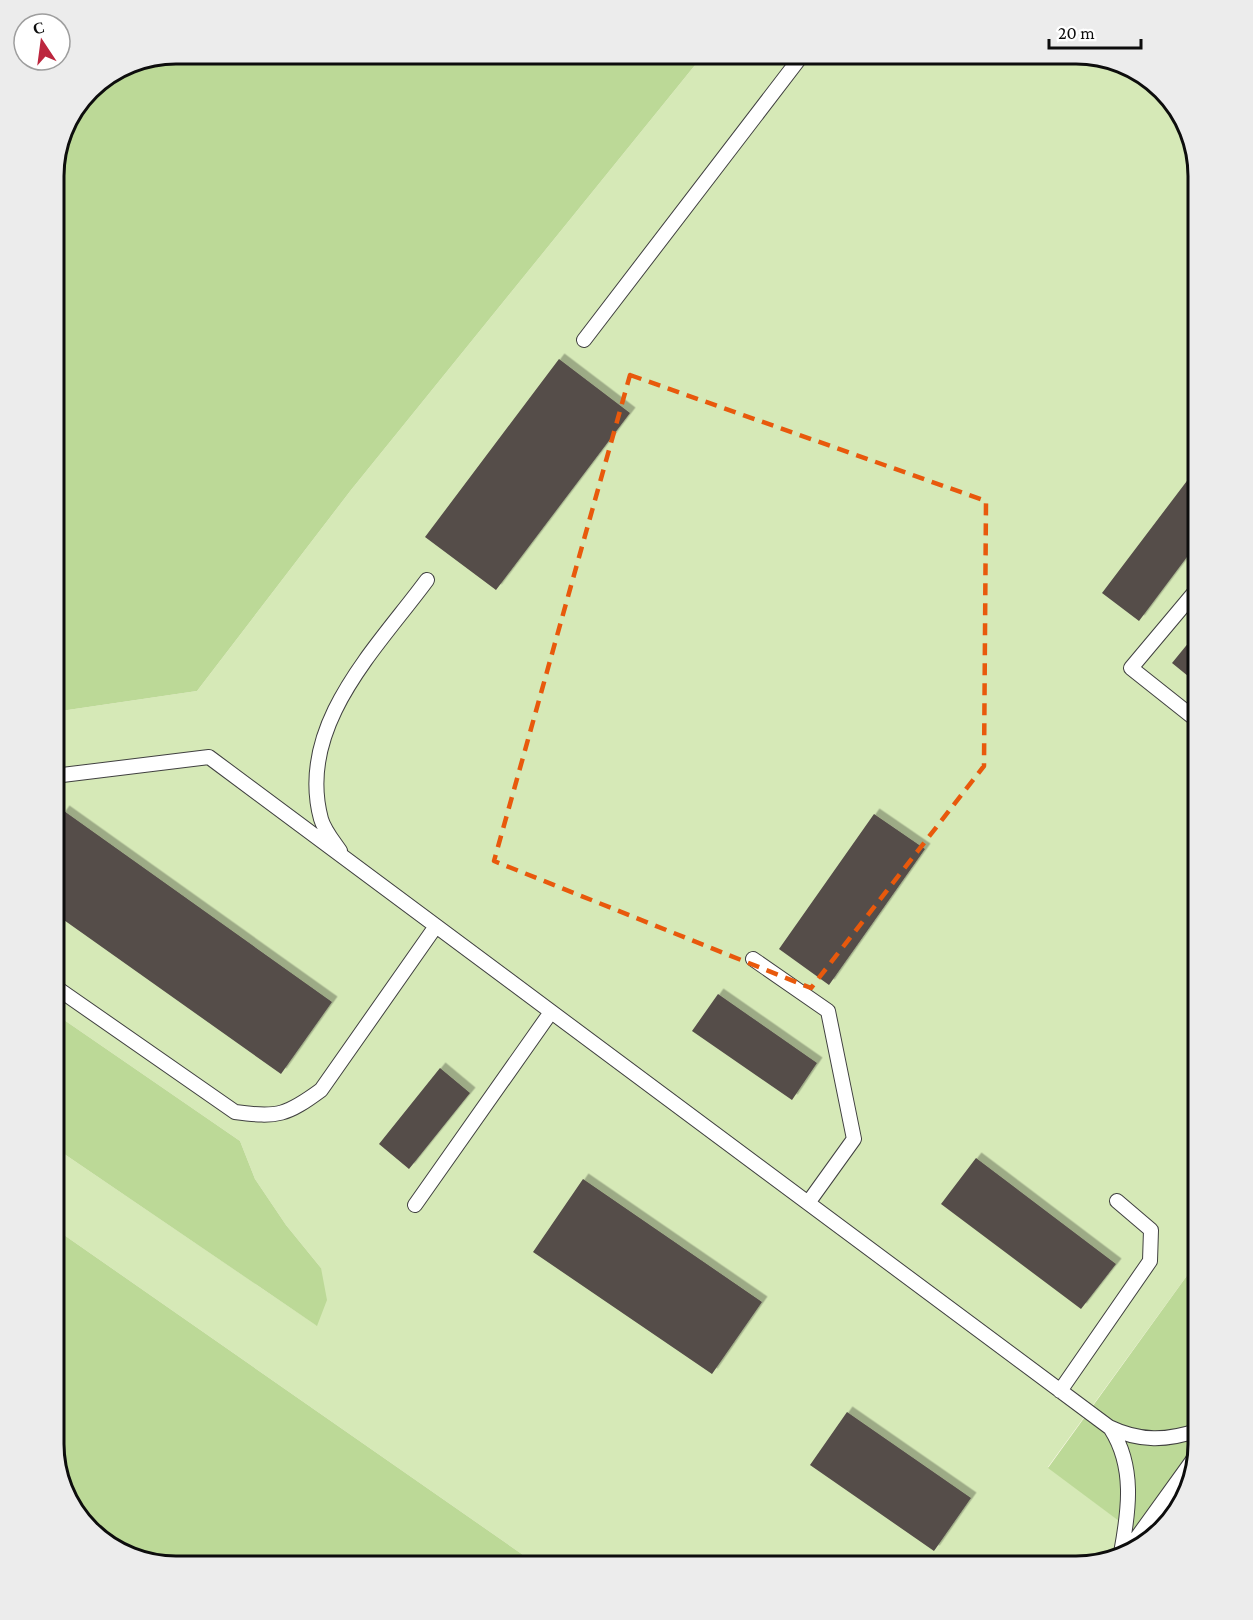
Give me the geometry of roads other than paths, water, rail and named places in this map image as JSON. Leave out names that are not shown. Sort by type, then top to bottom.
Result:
[{"type":"lane","points":[[584,340],[795,65]]},
{"type":"lane","points":[[344,858],[321,820],[317,776],[321,738],[340,698],[427,580]]},
{"type":"lane","points":[[1189,599],[1131,668],[1189,714]]},
{"type":"lane","points":[[65,775],[209,757],[1109,1427],[1126,1436],[1152,1440],[1178,1438],[1189,1434]]},
{"type":"lane","points":[[64,993],[235,1112],[268,1116],[295,1109],[321,1090],[436,926]]},
{"type":"lane","points":[[753,959],[828,1011],[854,1139],[808,1203]]},
{"type":"lane","points":[[414,1204],[552,1012]]},
{"type":"lane","points":[[1060,1391],[1150,1261],[1151,1230],[1117,1201]]},
{"type":"lane","points":[[1109,1427],[1122,1446],[1130,1488],[1122,1546]]},
{"type":"lane","points":[[1137,1538],[1185,1472]]}]
